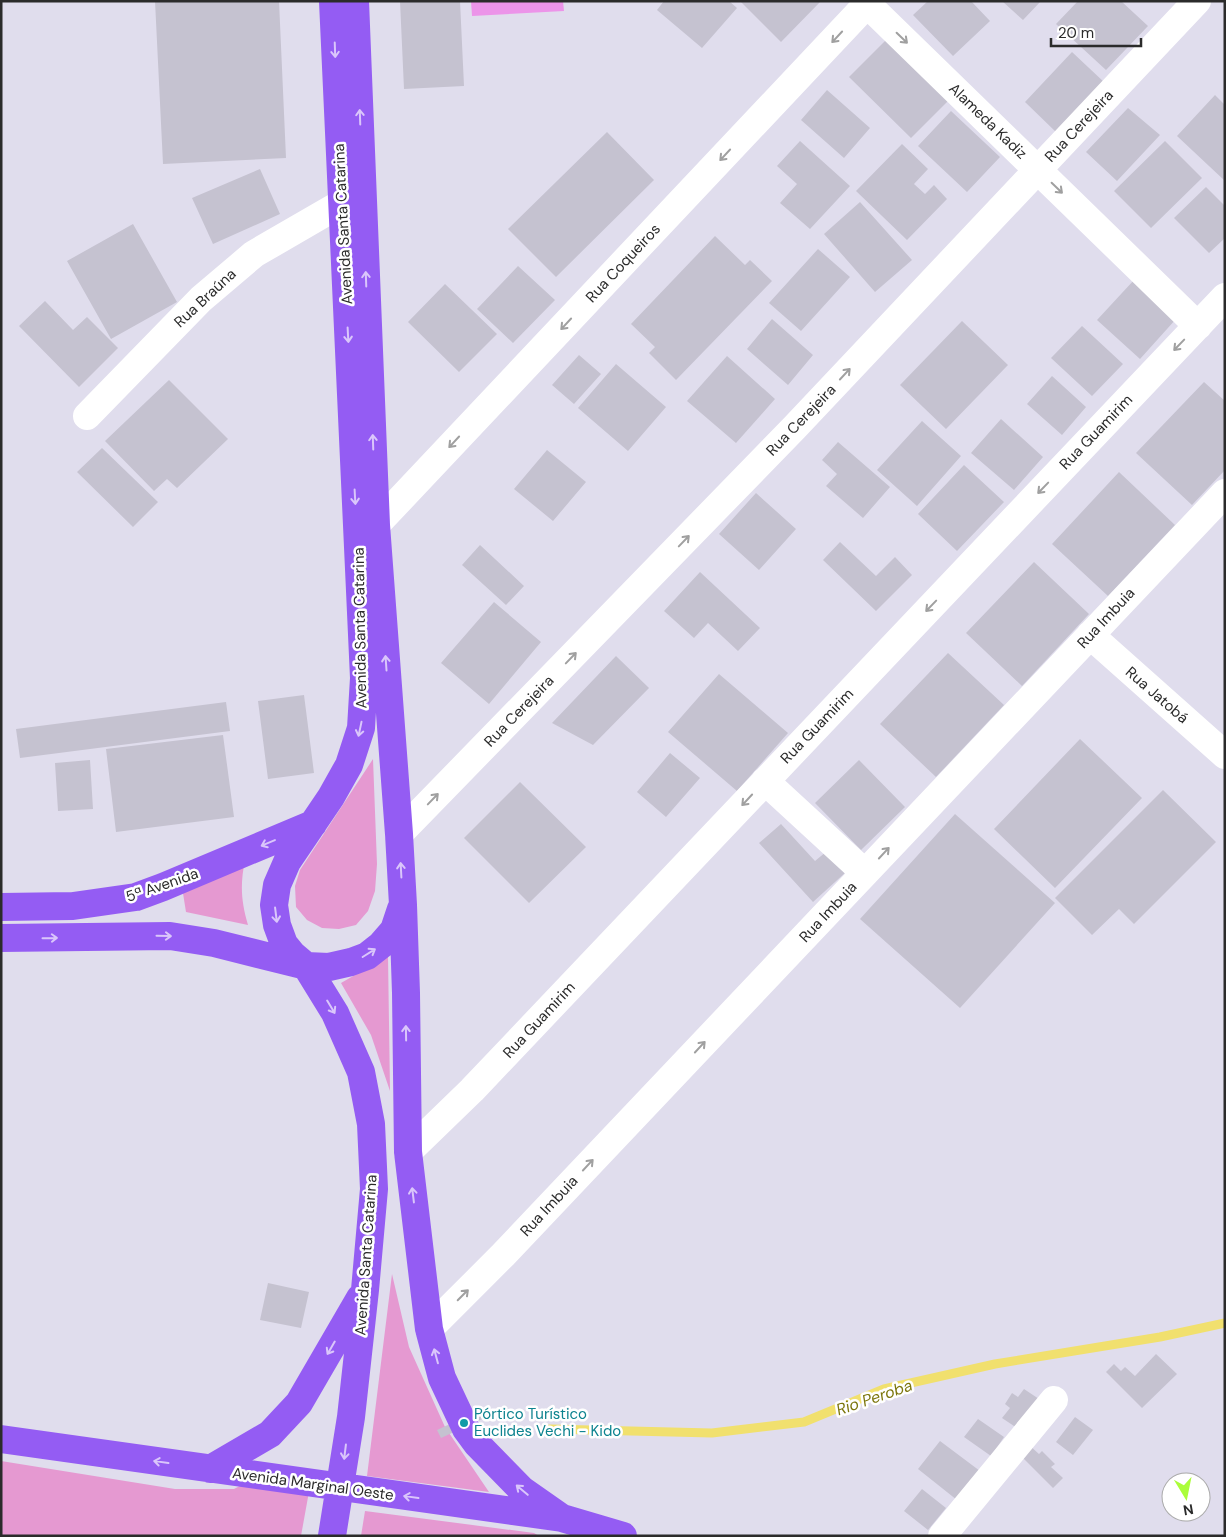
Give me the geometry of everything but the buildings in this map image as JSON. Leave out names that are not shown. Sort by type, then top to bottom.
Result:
[{"type":"main road","name":"Avenida Santa Catarina","points":[[332,1536],[351,1417],[365,1290],[374,1188],[371,1124],[361,1072],[335,1014],[306,966],[284,944],[277,925],[274,904],[277,885],[287,862],[332,797],[349,765],[361,728],[364,678],[333,1]]},
{"type":"main road","name":"Avenida Santa Catarina","points":[[355,1],[376,525],[403,905],[408,1152],[429,1330],[442,1378],[466,1429],[477,1444],[522,1490],[562,1518]]},
{"type":"main road","name":"5ª Avenida","points":[[1,907],[73,906],[136,897],[163,888],[313,824]]},
{"type":"main road","points":[[1,938],[170,936],[214,943],[306,966],[329,967],[367,956],[381,945],[394,930],[403,905]]},
{"type":"main road","points":[[210,1469],[270,1434],[288,1417],[299,1403],[365,1290]]},
{"type":"main road","name":"Avenida Marginal Oeste","points":[[1,1439],[562,1518],[622,1536]]},
{"type":"street","name":"Rua Cerejeira","points":[[399,834],[794,428],[1197,1]]},
{"type":"street","name":"Rua Coqueiros","points":[[376,525],[867,2]]},
{"type":"street","name":"Alameda Kadiz","points":[[867,2],[1198,326]]},
{"type":"street","name":"Rua Braúna","points":[[87,416],[201,299],[254,254],[342,202]]},
{"type":"street","name":"Rua Guamirim","points":[[408,1152],[472,1090],[1225,297]]},
{"type":"street","name":"Rua Imbuia","points":[[429,1330],[504,1255],[1225,493]]},
{"type":"street","name":"Rua Jatobá","points":[[1090,636],[1220,741]]},
{"type":"street","points":[[765,781],[865,873]]},
{"type":"street","points":[[942,1536],[1054,1400]]},
{"type":"shaded area","points":[[471,1],[563,1],[564,11],[472,16]]},
{"type":"shaded area","points":[[373,759],[377,864],[375,891],[368,911],[356,925],[339,929],[322,928],[307,920],[296,907],[295,886],[300,870]]},
{"type":"shaded area","points":[[245,860],[242,893],[248,925],[186,912],[182,887]]},
{"type":"shaded area","points":[[388,956],[390,1091],[371,1035],[341,983]]},
{"type":"shaded area","points":[[392,1274],[409,1347],[445,1427],[489,1492],[367,1476]]},
{"type":"shaded area","points":[[1,1461],[175,1489],[234,1489],[273,1469],[312,1475],[301,1536],[1,1536]]},
{"type":"shaded area","points":[[365,1511],[534,1533],[539,1536],[361,1536]]},
{"type":"waterway","name":"Rio Peroba","points":[[550,1429],[712,1433],[804,1422],[884,1389],[995,1364],[1160,1337],[1225,1323]]},
{"type":"place","name":"Pórtico Turístico Euclides Vechi - Kido","points":[[464,1423]]}]
